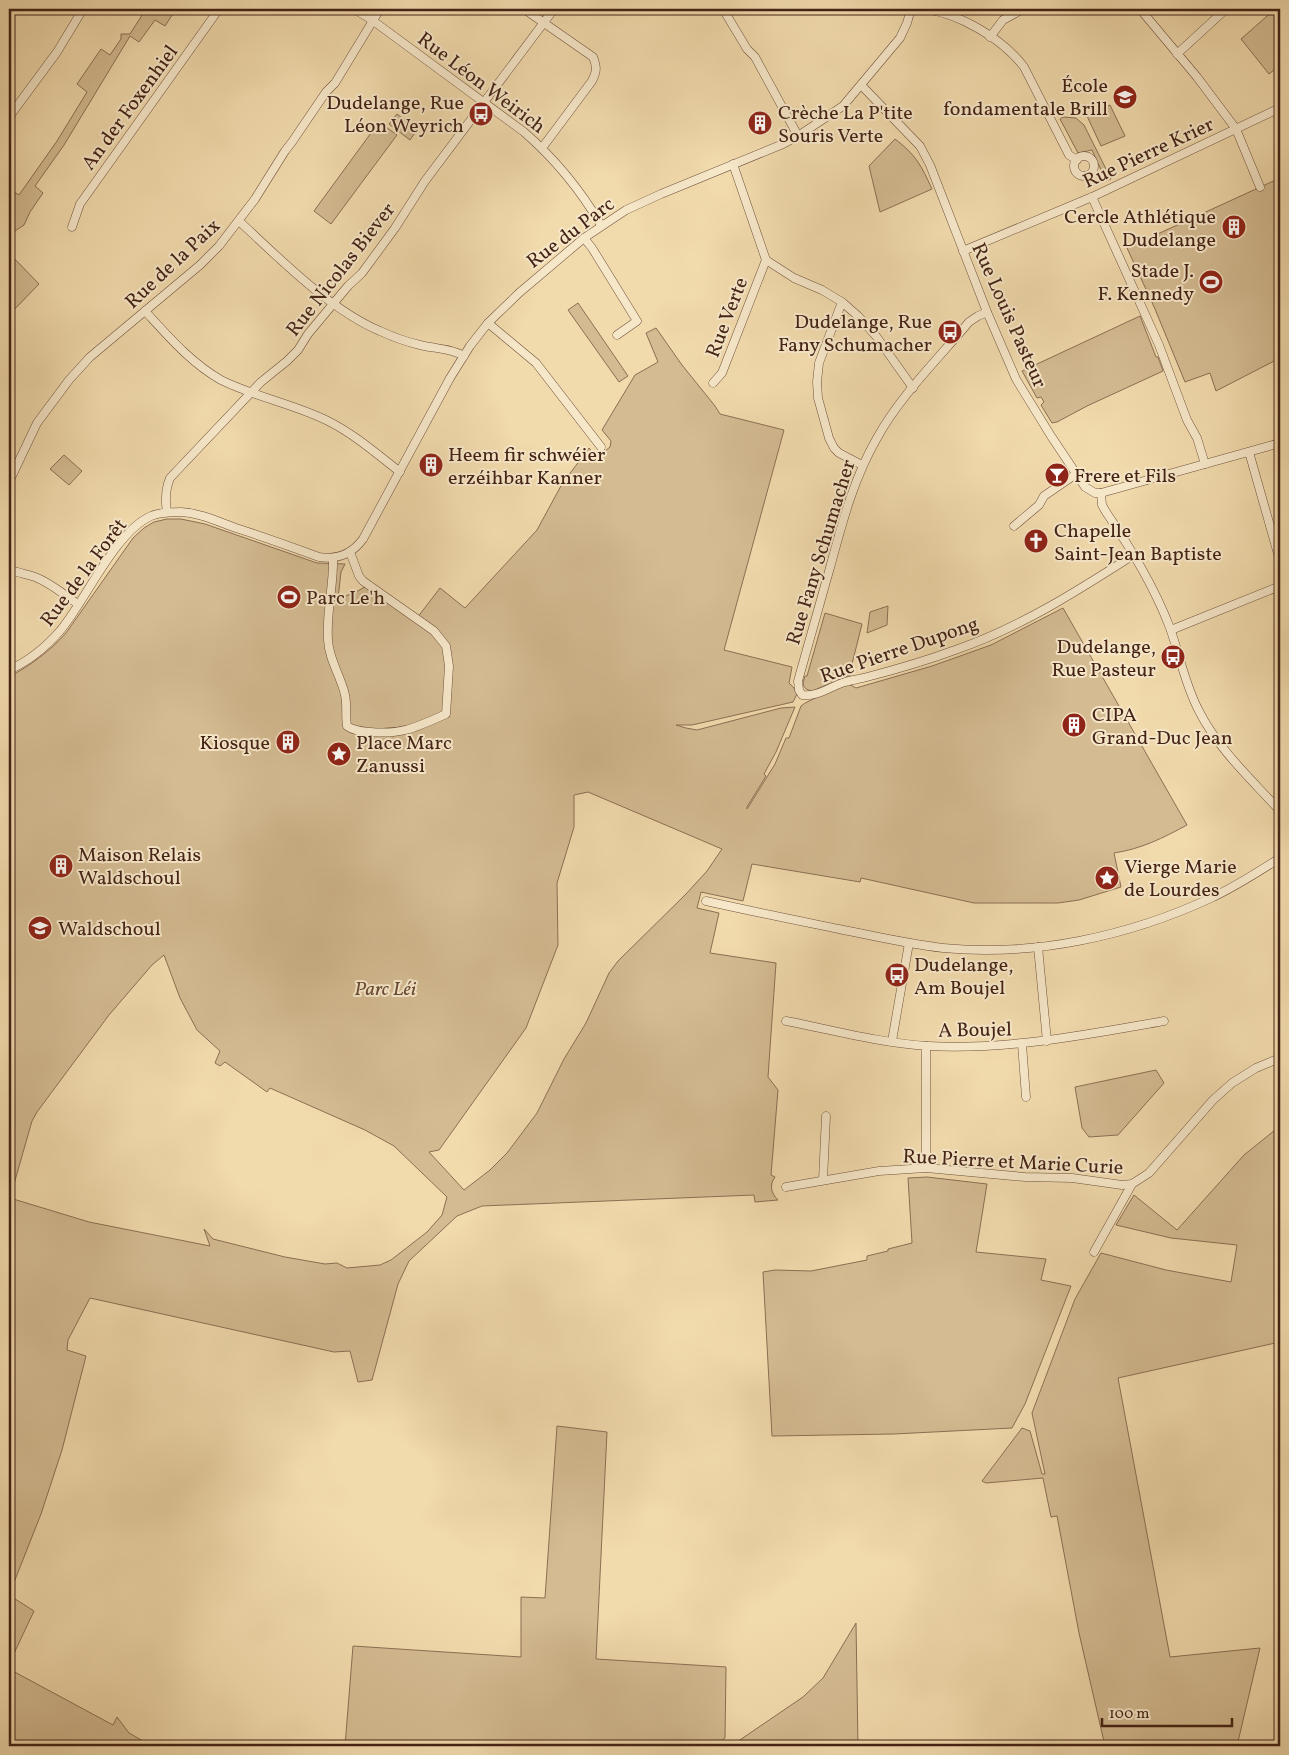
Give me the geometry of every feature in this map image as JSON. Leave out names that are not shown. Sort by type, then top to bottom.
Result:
[{"type":"street","points":[[9,117],[57,52],[83,9]]},
{"type":"street","name":"An der Foxenhiel","points":[[72,227],[80,204],[219,9]]},
{"type":"street","points":[[354,9],[372,20]]},
{"type":"street","name":"Rue de la Paix","points":[[9,482],[37,423],[63,388],[90,357],[200,265],[239,221],[326,92],[335,83],[356,50],[358,42],[380,9]]},
{"type":"street","points":[[524,9],[593,57],[597,66],[592,81],[542,148]]},
{"type":"street","name":"Rue Nicolas Biever","points":[[167,512],[165,496],[170,478],[261,382],[287,362],[348,286],[362,273],[390,236],[424,181],[458,134],[468,125],[554,9]]},
{"type":"street","points":[[724,9],[747,50],[757,59],[798,136]]},
{"type":"street","name":"Rue du Parc","points":[[350,552],[363,539],[450,378],[464,356],[488,323],[518,293],[584,238],[626,210],[798,136],[837,111],[900,38],[911,9]]},
{"type":"street","points":[[924,9],[954,17],[990,36],[1016,56],[1024,67],[1069,155],[1076,160]]},
{"type":"street","points":[[990,36],[1003,20],[1023,9]]},
{"type":"street","points":[[1140,9],[1236,129]]},
{"type":"street","points":[[1177,54],[1226,9]]},
{"type":"street","name":"Rue Léon Weirich","points":[[372,20],[485,102],[542,148],[565,175],[601,225]]},
{"type":"street","name":"Rue Louis Pasteur","points":[[861,85],[920,146],[930,165],[962,251],[1016,379],[1076,474],[1089,490],[1101,493]]},
{"type":"street","name":"Rue Pierre Krier","points":[[962,251],[1092,197],[1280,108]]},
{"type":"street","name":"Rue Pierre Krier","points":[[1236,129],[1260,187]]},
{"type":"street","points":[[733,164],[766,260],[794,278],[822,290],[842,302],[871,330],[913,388]]},
{"type":"street","points":[[1092,197],[1159,345],[1205,464]]},
{"type":"street","points":[[239,221],[285,264],[360,321],[421,345],[454,350],[464,356]]},
{"type":"street","points":[[584,238],[637,321],[617,334]]},
{"type":"street","name":"Rue Verte","points":[[713,383],[722,372],[766,260]]},
{"type":"street","points":[[842,302],[819,363],[818,398],[829,438],[834,448],[839,453],[862,465]]},
{"type":"street","points":[[145,311],[181,350],[220,379],[252,393],[309,412],[329,421],[400,472]]},
{"type":"street","name":"Rue Fany Schumacher","points":[[802,695],[799,690],[798,681],[847,509],[862,465],[878,436],[913,388],[969,322],[987,312]]},
{"type":"street","points":[[488,323],[536,363],[601,446]]},
{"type":"street","points":[[1280,443],[1101,493],[1102,505],[1135,554],[1157,594],[1171,630],[1189,691],[1208,727],[1220,745],[1280,811]]},
{"type":"street","points":[[1249,452],[1280,561]]},
{"type":"street","points":[[1014,526],[1039,505],[1044,496],[1076,474]]},
{"type":"street","name":"Rue de la Forêt","points":[[9,670],[34,657],[49,643],[61,630],[117,546],[140,522],[152,516],[167,512],[182,512],[206,517],[319,557],[333,558]]},
{"type":"street","points":[[350,552],[358,576],[363,581],[434,631],[446,646],[449,666],[446,714],[400,732],[352,730],[347,726],[347,706],[344,691],[334,669],[328,642],[327,626],[334,576],[333,558],[350,552]]},
{"type":"street","name":"Rue Pierre Dupong","points":[[802,695],[816,694],[845,682],[959,649],[1024,620],[1088,584],[1135,554]]},
{"type":"street","points":[[9,569],[35,577],[54,586],[78,604]]},
{"type":"street","points":[[1171,630],[1242,603],[1280,586]]},
{"type":"street","points":[[706,901],[909,943],[945,948],[983,950],[1038,947],[1082,940],[1128,929],[1173,914],[1212,898],[1280,858]]},
{"type":"street","points":[[892,1041],[909,943]]},
{"type":"street","points":[[1038,947],[1047,1041]]},
{"type":"street","name":"A Boujel","points":[[786,1021],[926,1046],[1022,1044],[1164,1021]]},
{"type":"street","points":[[1022,1044],[1026,1097]]},
{"type":"street","points":[[926,1046],[926,1168]]},
{"type":"street","name":"Rue Pierre et Marie Curie","points":[[786,1187],[879,1171],[926,1168],[1025,1177],[1072,1178],[1116,1185],[1132,1184],[1149,1173],[1213,1100],[1232,1083],[1256,1068],[1280,1058]]},
{"type":"street","points":[[823,1180],[826,1116]]},
{"type":"street","points":[[1094,1252],[1132,1184]]},
{"type":"green space","points":[[143,9],[176,9],[165,26],[155,20],[139,42],[130,36],[64,145],[35,186],[43,193],[24,225],[9,235],[9,192],[11,190],[19,195],[57,141],[87,92],[77,84],[101,49],[110,55],[121,39],[121,34],[130,34],[144,12]]},
{"type":"green space","points":[[1275,9],[1280,9],[1280,65],[1269,74],[1241,39]]},
{"type":"green space","points":[[1110,105],[1125,136],[1101,146],[1087,116]]},
{"type":"green space","points":[[397,114],[417,130],[410,140],[389,124]]},
{"type":"green space","points":[[1063,117],[1076,118],[1084,125],[1111,179],[1106,181],[1092,150],[1078,153],[1060,119]]},
{"type":"green space","points":[[379,122],[397,135],[331,224],[314,211]]},
{"type":"green space","points":[[895,139],[917,161],[932,189],[880,212],[869,166]]},
{"type":"green space","name":"Stade J. F. Kennedy","points":[[1280,178],[1280,358],[1216,391],[1210,373],[1185,382],[1127,248]]},
{"type":"green space","points":[[9,253],[39,284],[9,315]]},
{"type":"green space","points":[[578,303],[628,376],[619,382],[568,310]]},
{"type":"green space","points":[[1140,316],[1163,371],[1052,423],[1041,405],[1044,402],[1041,397],[1037,398],[1022,371]]},
{"type":"green space","name":"Parc Léi","points":[[656,328],[720,414],[784,430],[724,650],[792,667],[789,683],[797,694],[793,702],[692,725],[676,725],[697,730],[781,708],[795,707],[776,752],[764,774],[766,776],[747,809],[775,764],[786,738],[789,738],[801,706],[805,703],[847,683],[856,688],[932,666],[991,645],[1063,608],[1187,825],[1152,842],[1114,853],[1121,887],[1079,900],[1058,903],[974,903],[861,878],[860,882],[752,864],[743,901],[701,892],[697,908],[719,913],[710,953],[776,963],[768,1077],[778,1090],[771,1175],[775,1177],[772,1189],[778,1200],[755,1202],[754,1195],[482,1206],[457,1216],[409,1261],[398,1284],[372,1380],[358,1382],[350,1351],[334,1352],[90,1298],[68,1340],[67,1350],[86,1356],[62,1450],[41,1514],[9,1595],[9,677],[39,658],[66,633],[133,538],[144,528],[154,522],[167,519],[181,519],[205,524],[317,563],[345,564],[341,572],[338,599],[368,585],[417,618],[440,588],[465,608],[537,530],[562,484],[589,448],[594,454],[600,455],[610,447],[611,441],[602,430],[635,375],[658,362],[646,333]],"holes":[[[588,792],[722,849],[707,871],[686,894],[618,961],[609,973],[586,1023],[564,1059],[537,1113],[507,1153],[490,1170],[464,1190],[429,1152],[439,1150],[526,1028],[558,945],[557,883],[574,827],[574,795]],[[164,955],[180,998],[197,1030],[220,1051],[215,1063],[220,1066],[225,1062],[267,1092],[270,1088],[365,1130],[394,1146],[447,1197],[442,1215],[427,1232],[391,1260],[380,1265],[347,1268],[337,1263],[325,1264],[285,1257],[213,1239],[204,1229],[210,1246],[89,1222],[10,1198],[32,1121],[37,1112],[109,1015],[152,965]]]},
{"type":"green space","points":[[64,455],[82,471],[69,485],[50,469]]},
{"type":"green space","points":[[888,606],[887,625],[867,633],[870,612]]},
{"type":"green space","points":[[825,613],[862,624],[850,672],[853,674],[812,691],[804,686],[803,681],[805,676],[807,676]]},
{"type":"green space","points":[[1156,1070],[1164,1083],[1118,1135],[1089,1137],[1082,1128],[1075,1087]]},
{"type":"green space","points":[[1280,1126],[1280,1342],[1118,1378],[1170,1657],[1260,1648],[1237,1746],[1105,1746],[1079,1633],[1057,1516],[1051,1517],[1043,1478],[986,1483],[982,1481],[1022,1428],[1030,1431],[1042,1474],[1045,1474],[1032,1413],[1075,1299],[1101,1253],[1166,1270],[1231,1282],[1237,1245],[1171,1238],[1116,1225],[1134,1195],[1177,1230],[1244,1155]]},
{"type":"green space","points":[[927,1177],[987,1184],[976,1252],[1046,1259],[1041,1280],[1071,1286],[1025,1404],[1012,1428],[894,1434],[772,1436],[763,1272],[775,1270],[811,1271],[867,1260],[867,1256],[912,1243],[908,1178]]},
{"type":"green space","points":[[557,1426],[607,1432],[596,1659],[726,1667],[725,1738],[714,1746],[345,1746],[353,1646],[521,1657],[521,1597],[545,1598]]},
{"type":"green space","points":[[9,1595],[34,1611],[9,1664]]},
{"type":"green space","points":[[856,1623],[858,1746],[731,1746],[803,1697],[823,1678]]},
{"type":"green space","points":[[9,1669],[113,1725],[117,1717],[129,1733],[152,1746],[9,1746]]},
{"type":"place","name":"École fondamentale Brill","points":[[1125,97]]},
{"type":"place","name":"Dudelange, Rue Léon Weyrich","points":[[481,114]]},
{"type":"place","name":"Crèche La P'tite Souris Verte","points":[[760,123]]},
{"type":"place","name":"Cercle Athlétique Dudelange","points":[[1234,227]]},
{"type":"place","name":"Stade J. F. Kennedy","points":[[1211,282]]},
{"type":"place","name":"Dudelange, Rue Fany Schumacher","points":[[950,332]]},
{"type":"place","name":"Heem fir schwéier erzéihbar Kanner","points":[[431,465]]},
{"type":"place","name":"Frere et Fils","points":[[1057,475]]},
{"type":"place","name":"Chapelle Saint-Jean Baptiste","points":[[1036,541]]},
{"type":"place","name":"Parc Le'h","points":[[289,597]]},
{"type":"place","name":"Dudelange, Rue Pasteur","points":[[1173,657]]},
{"type":"place","name":"CIPA Grand-Duc Jean","points":[[1074,725]]},
{"type":"place","name":"Kiosque","points":[[288,742]]},
{"type":"place","name":"Place Marc Zanussi","points":[[339,754]]},
{"type":"place","name":"Maison Relais Waldschoul","points":[[61,866]]},
{"type":"place","name":"Vierge Marie de Lourdes","points":[[1107,878]]},
{"type":"place","name":"Waldschoul","points":[[40,928]]},
{"type":"place","name":"Dudelange, Am Boujel","points":[[897,975]]}]
